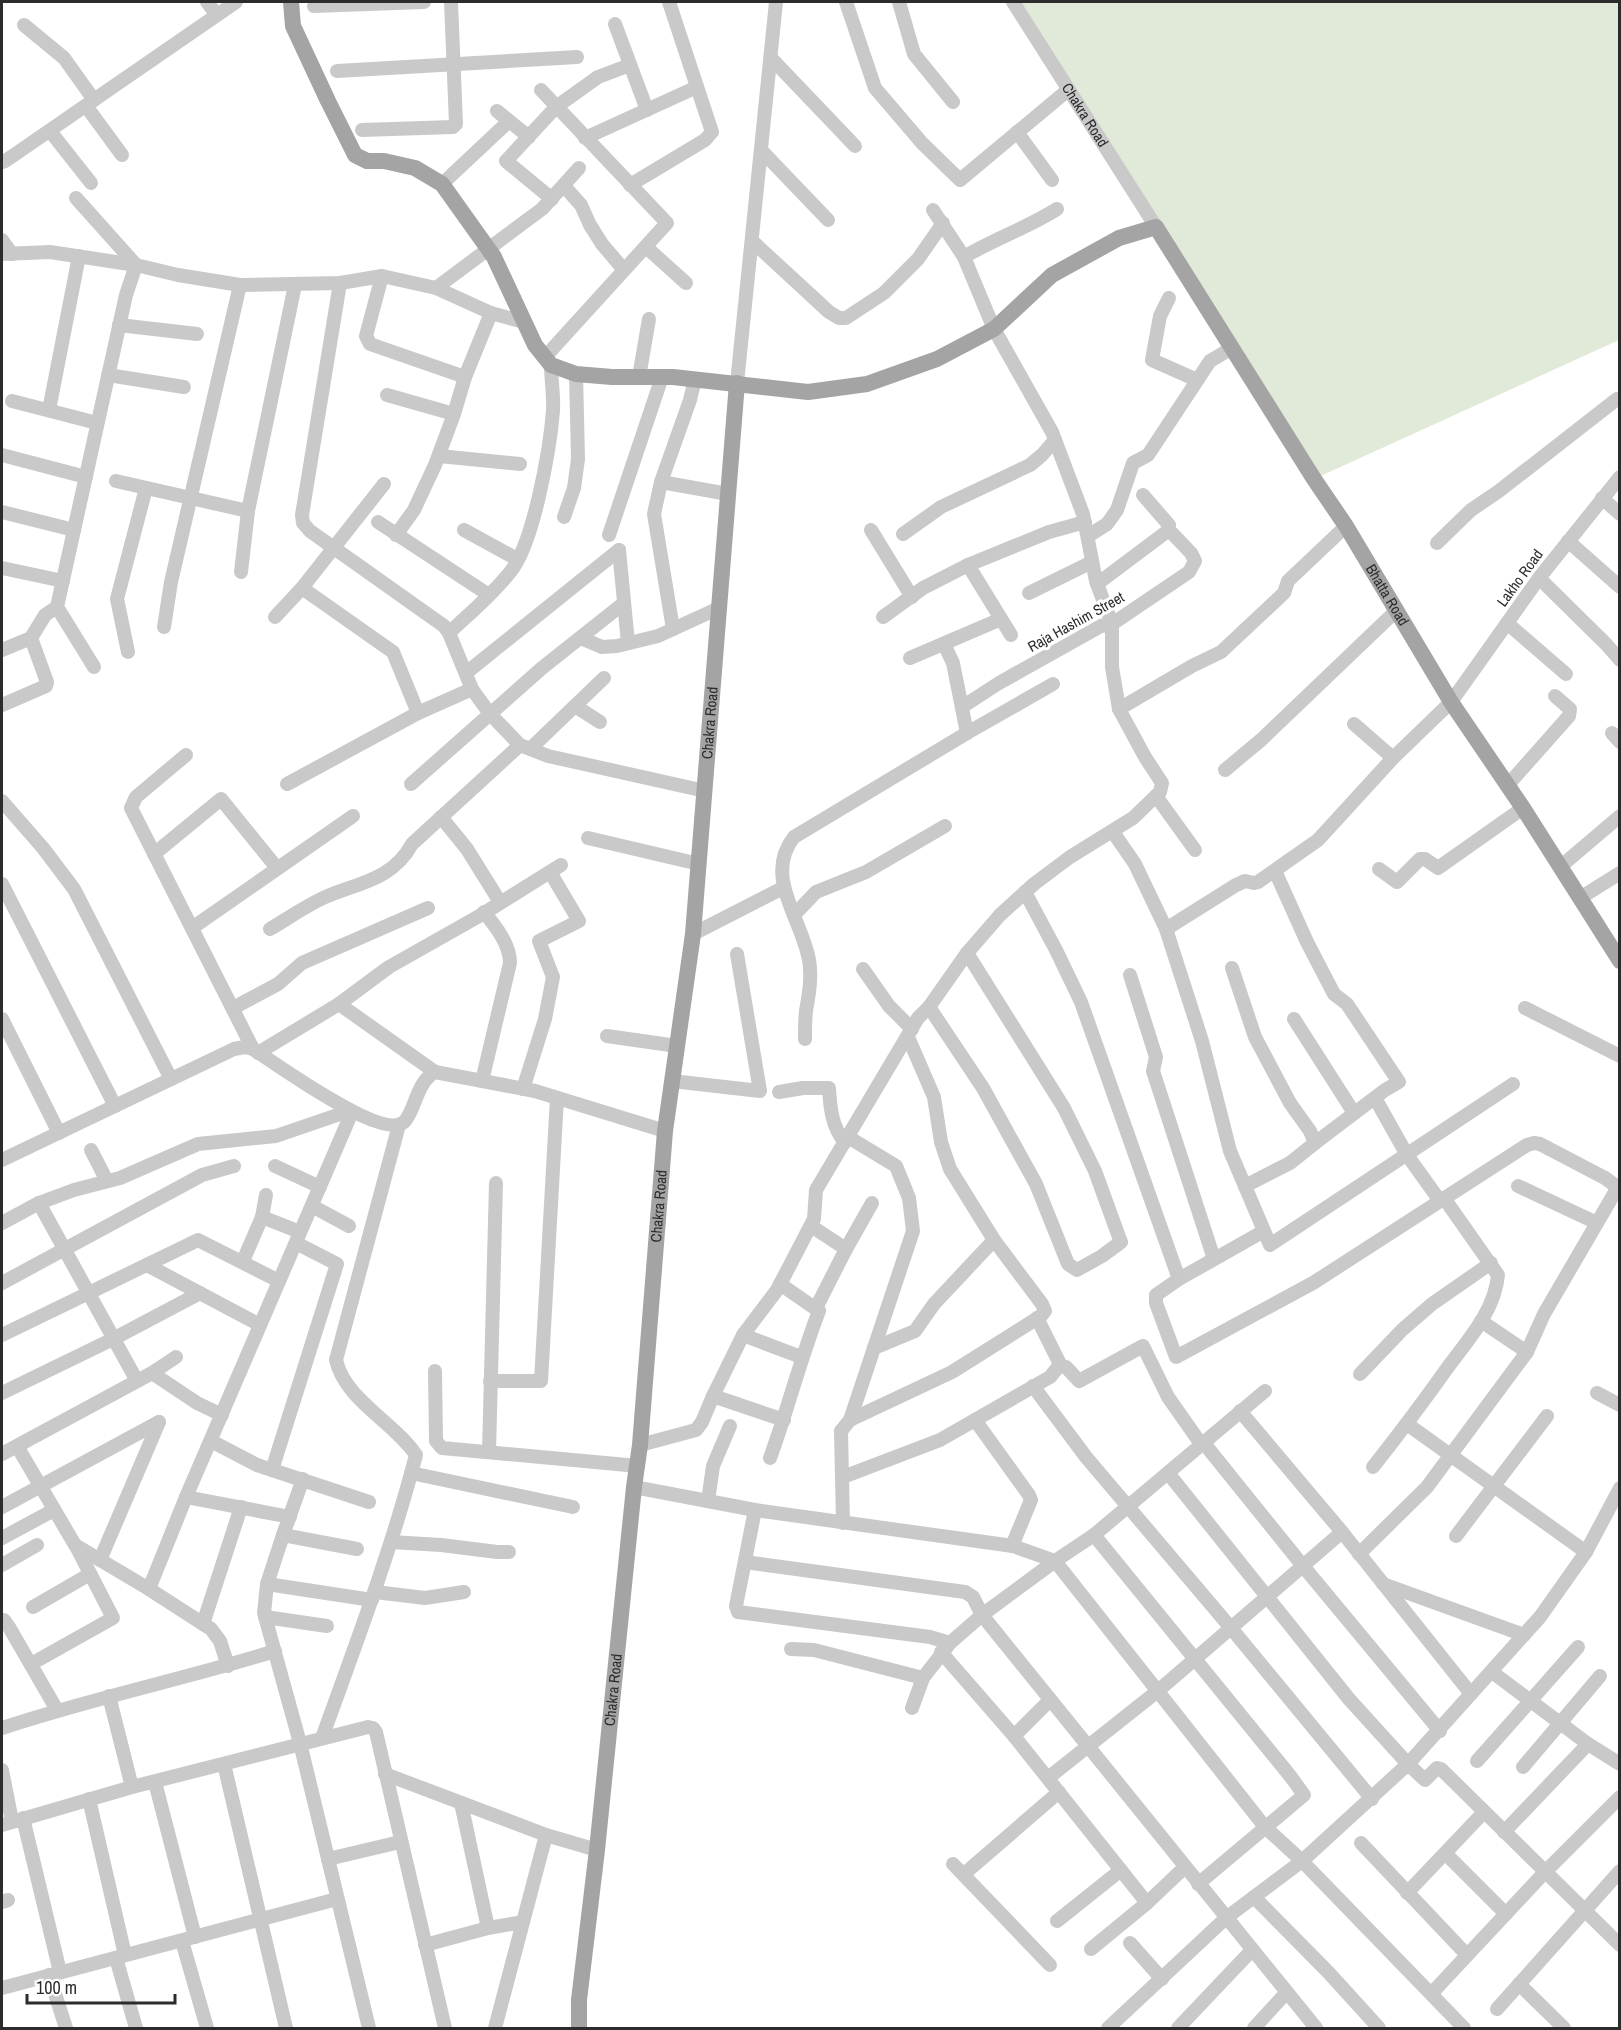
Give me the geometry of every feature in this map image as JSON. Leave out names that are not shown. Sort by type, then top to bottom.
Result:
[{"type":"main road","points":[[291,2],[293,26],[355,155],[368,161],[384,161],[415,168],[442,184],[494,257],[536,345],[548,361],[576,374],[695,379],[808,392],[867,384],[937,358],[994,329],[1052,274],[1119,238],[1156,227]]},
{"type":"main road","name":"Bhatta Road","points":[[1156,227],[1346,526],[1452,702],[1618,956]]},
{"type":"main road","name":"Chakra Road","points":[[579,2028],[579,2000],[638,1466],[665,1131],[693,934],[737,383]]},
{"type":"street","points":[[207,2],[217,15]]},
{"type":"street","points":[[2,162],[236,2]]},
{"type":"street","points":[[314,6],[424,2]]},
{"type":"street","points":[[362,130],[453,127],[456,124],[451,2]]},
{"type":"street","points":[[630,185],[712,132],[669,2]]},
{"type":"street","points":[[737,383],[776,2]]},
{"type":"street","points":[[846,2],[875,88],[922,143],[960,180],[1068,90]]},
{"type":"street","points":[[899,2],[914,54],[953,102]]},
{"type":"street","name":"Chakra Road","points":[[1013,2],[1156,227]]},
{"type":"street","points":[[615,24],[647,110]]},
{"type":"street","points":[[24,25],[64,58],[122,155]]},
{"type":"street","points":[[336,71],[577,57]]},
{"type":"street","points":[[771,58],[855,146]]},
{"type":"street","points":[[552,199],[506,161],[556,107],[598,77],[630,65]]},
{"type":"street","points":[[585,138],[697,87]]},
{"type":"street","points":[[449,633],[489,596],[513,569],[530,531],[548,450],[553,409],[548,361],[624,270],[667,223],[541,90]]},
{"type":"street","points":[[497,111],[529,136]]},
{"type":"street","points":[[442,184],[509,121]]},
{"type":"street","points":[[50,131],[91,183]]},
{"type":"street","points":[[1017,132],[1052,180]]},
{"type":"street","points":[[761,150],[828,220]]},
{"type":"street","points":[[436,288],[542,209],[579,168]]},
{"type":"street","points":[[564,186],[580,205],[602,244],[624,270]]},
{"type":"street","points":[[76,198],[136,265]]},
{"type":"street","points":[[964,257],[1057,209]]},
{"type":"street","points":[[640,1445],[696,1430],[702,1422],[712,1396],[743,1335],[780,1284],[811,1226],[814,1219],[816,1190],[918,1018],[967,953],[1000,915],[1025,892],[1070,856],[1133,818],[1162,787],[1162,783],[1119,709],[1112,667],[1112,624],[1097,584],[1085,522],[1055,440],[994,329],[964,257],[933,210]]},
{"type":"street","points":[[752,242],[829,312],[839,318],[846,318],[884,292],[918,259],[943,223]]},
{"type":"street","points":[[2,240],[7,254],[50,252],[136,265],[178,275],[240,285],[340,283],[382,276],[436,288],[491,313],[524,322]]},
{"type":"street","points":[[646,247],[686,283]]},
{"type":"street","points":[[49,410],[80,256]]},
{"type":"street","points":[[2,650],[31,638],[45,615],[57,607],[119,325],[136,265]]},
{"type":"street","points":[[382,276],[366,336],[370,344],[465,377]]},
{"type":"street","points":[[340,283],[302,514],[303,523],[310,531],[444,626],[472,689],[490,714],[525,747],[548,756],[705,791]]},
{"type":"street","points":[[164,627],[171,582],[240,285]]},
{"type":"street","points":[[241,572],[248,511],[295,285]]},
{"type":"street","points":[[1169,298],[1160,316],[1152,360],[1197,380]]},
{"type":"street","points":[[396,535],[414,510],[439,456],[465,377],[491,313]]},
{"type":"street","points":[[639,377],[649,319]]},
{"type":"street","points":[[119,325],[197,334]]},
{"type":"street","points":[[1088,536],[1107,524],[1117,510],[1133,463],[1148,455],[1210,361],[1232,348]]},
{"type":"street","points":[[564,517],[574,488],[578,459],[576,374]]},
{"type":"street","points":[[108,375],[184,387]]},
{"type":"street","points":[[609,535],[662,377]]},
{"type":"street","points":[[673,629],[654,514],[661,482],[690,400],[695,379]]},
{"type":"street","points":[[387,394],[454,414]]},
{"type":"street","points":[[1437,543],[1471,510],[1499,491],[1619,396]]},
{"type":"street","points":[[12,400],[98,423]]},
{"type":"street","points":[[903,534],[941,507],[1030,465],[1055,440]]},
{"type":"street","points":[[2,455],[86,477]]},
{"type":"street","points":[[439,456],[520,464]]},
{"type":"street","name":"Lakho Road","points":[[1166,929],[1236,885],[1245,881],[1254,883],[1318,840],[1393,758],[1452,702],[1539,578],[1620,477]]},
{"type":"street","points":[[116,481],[248,511]]},
{"type":"street","points":[[661,482],[729,494]]},
{"type":"street","points":[[275,617],[302,588],[384,484]]},
{"type":"street","points":[[128,651],[117,599],[146,488]]},
{"type":"street","points":[[1097,584],[1169,530],[1169,525],[1143,495]]},
{"type":"street","points":[[1602,498],[1620,514]]},
{"type":"street","points":[[2,512],[74,530]]},
{"type":"street","points":[[378,522],[489,596]]},
{"type":"street","points":[[883,617],[936,581],[968,565],[1048,532],[1085,522]]},
{"type":"street","points":[[1119,709],[1192,666],[1221,652],[1284,593],[1288,580],[1346,526]]},
{"type":"street","points":[[464,530],[517,559]]},
{"type":"street","points":[[871,530],[912,597]]},
{"type":"street","name":"Raja Hashim Street","points":[[962,707],[999,683],[1101,626],[1112,624],[1189,572],[1195,561],[1191,553],[1169,530]]},
{"type":"street","points":[[1568,541],[1620,587]]},
{"type":"street","points":[[466,673],[619,550],[628,643]]},
{"type":"street","points":[[1029,593],[1092,562]]},
{"type":"street","points":[[968,565],[1011,635]]},
{"type":"street","points":[[2,568],[63,581]]},
{"type":"street","points":[[1539,578],[1617,652]]},
{"type":"street","points":[[302,588],[393,652],[418,713]]},
{"type":"street","points":[[411,784],[542,668],[624,603]]},
{"type":"street","points":[[57,607],[94,667]]},
{"type":"street","points":[[581,638],[603,647],[628,643],[658,636],[719,608]]},
{"type":"street","points":[[1225,770],[1261,740],[1397,610]]},
{"type":"street","points":[[910,658],[1001,619]]},
{"type":"street","points":[[1508,622],[1566,674]]},
{"type":"street","points":[[2,705],[46,686],[47,682],[31,638]]},
{"type":"street","points":[[944,644],[953,663],[967,733]]},
{"type":"street","points":[[270,929],[320,899],[379,878],[406,855],[412,844],[441,817],[575,706],[604,678]]},
{"type":"street","points":[[805,1039],[806,1013],[811,988],[809,959],[795,914],[783,888],[785,847],[794,837],[1053,684]]},
{"type":"street","points":[[287,784],[418,713],[472,689]]},
{"type":"street","points":[[1507,786],[1569,716],[1570,709],[1556,696]]},
{"type":"street","points":[[575,706],[600,722]]},
{"type":"street","points":[[1354,724],[1393,758]]},
{"type":"street","points":[[186,755],[149,785],[132,803],[133,813],[255,1051]]},
{"type":"street","points":[[1156,796],[1195,850]]},
{"type":"street","points":[[154,854],[221,799],[277,868]]},
{"type":"street","points":[[2,801],[43,848],[74,889],[171,1079]]},
{"type":"street","points":[[1379,869],[1397,882],[1420,859],[1425,859],[1438,868],[1523,808]]},
{"type":"street","points":[[192,928],[352,816]]},
{"type":"street","points":[[1560,867],[1620,816]]},
{"type":"street","points":[[441,817],[467,849],[500,902]]},
{"type":"street","points":[[795,914],[816,892],[866,872],[945,826]]},
{"type":"street","points":[[1113,832],[1135,864],[1166,929],[1202,1041],[1230,1151],[1270,1245],[1513,1084]]},
{"type":"street","points":[[588,838],[699,864]]},
{"type":"street","points":[[255,1051],[339,1004],[388,967],[555,868],[579,921],[539,941],[553,977],[545,1019],[523,1089]]},
{"type":"street","points":[[1245,1186],[1290,1163],[1354,1113],[1399,1082],[1347,1004],[1334,994],[1307,942],[1275,870]]},
{"type":"street","points":[[1580,898],[1620,873]]},
{"type":"street","points":[[2,884],[116,1106]]},
{"type":"street","points":[[693,934],[783,888]]},
{"type":"street","points":[[1025,892],[1081,1002],[1179,1279]]},
{"type":"street","points":[[233,1008],[278,984],[302,963],[428,908]]},
{"type":"street","points":[[482,1081],[510,963],[510,952],[484,912]]},
{"type":"street","points":[[928,1007],[983,1088],[1036,1184],[1068,1264],[1077,1270],[1114,1248],[1121,1242],[1090,1161],[1064,1108],[967,953]]},
{"type":"street","points":[[672,1081],[760,1091],[737,954]]},
{"type":"street","points":[[1232,968],[1255,1037],[1315,1143]]},
{"type":"street","points":[[850,1420],[952,1372],[1045,1311],[994,1240],[950,1169],[941,1142],[934,1097],[910,1033],[863,969]]},
{"type":"street","points":[[1130,975],[1156,1057],[1153,1071],[1214,1258]]},
{"type":"street","points":[[339,1004],[435,1072],[523,1089],[665,1131]]},
{"type":"street","points":[[1525,1008],[1620,1056]]},
{"type":"street","points":[[2,1019],[59,1133]]},
{"type":"street","points":[[1294,1019],[1354,1113]]},
{"type":"street","points":[[607,1036],[677,1046]]},
{"type":"street","points":[[3,1156],[59,1133],[234,1049],[245,1047],[255,1051],[349,1111],[391,1125],[399,1125],[405,1121],[417,1095],[430,1075],[435,1072]]},
{"type":"street","points":[[778,1092],[803,1088],[829,1088],[834,1124],[839,1135],[896,1166],[909,1198],[913,1231],[850,1420],[841,1431],[843,1523]]},
{"type":"street","points":[[490,1381],[541,1381],[556,1098]]},
{"type":"street","points":[[1373,1467],[1481,1321],[1497,1290],[1498,1275],[1407,1155],[1375,1098]]},
{"type":"street","points":[[2,1223],[39,1203],[74,1190],[120,1178],[198,1144],[276,1136],[349,1111]]},
{"type":"street","points":[[149,1589],[186,1497],[349,1119],[349,1111]]},
{"type":"street","points":[[322,1738],[391,1542],[416,1455],[405,1441],[361,1401],[338,1369],[336,1360],[399,1125]]},
{"type":"street","points":[[1264,1231],[1214,1258],[1156,1295],[1156,1303],[1176,1357],[1313,1283],[1527,1145],[1540,1144],[1619,1188],[1544,1314],[1527,1352],[1427,1487],[1359,1554]]},
{"type":"street","points":[[91,1150],[107,1181]]},
{"type":"street","points":[[2,1283],[202,1175],[234,1166]]},
{"type":"street","points":[[275,1166],[320,1187]]},
{"type":"street","points":[[489,1452],[496,1183]]},
{"type":"street","points":[[1518,1186],[1597,1224]]},
{"type":"street","points":[[243,1261],[262,1217],[266,1195]]},
{"type":"street","points":[[39,1203],[137,1381]]},
{"type":"street","points":[[816,1308],[872,1203]]},
{"type":"street","points":[[312,1206],[349,1226]]},
{"type":"street","points":[[262,1217],[337,1264],[272,1470]]},
{"type":"street","points":[[811,1226],[846,1249]]},
{"type":"street","points":[[2,1335],[198,1240],[279,1281]]},
{"type":"street","points":[[874,1348],[915,1331],[934,1304],[994,1240]]},
{"type":"street","points":[[1360,1374],[1402,1330],[1432,1304],[1491,1263]]},
{"type":"street","points":[[147,1265],[260,1325]]},
{"type":"street","points":[[770,1458],[784,1420],[801,1357],[819,1311],[780,1284]]},
{"type":"street","points":[[2,1393],[113,1339],[200,1293]]},
{"type":"street","points":[[843,1477],[940,1440],[1050,1377],[1059,1366],[1059,1362],[1037,1318]]},
{"type":"street","points":[[1481,1321],[1527,1352]]},
{"type":"street","points":[[743,1335],[801,1357]]},
{"type":"street","points":[[1059,1366],[1066,1367],[1079,1381],[1143,1346],[1168,1397],[1202,1443],[1440,1731]]},
{"type":"street","points":[[2,1454],[152,1373],[176,1357]]},
{"type":"street","points":[[435,1371],[436,1441],[442,1448],[638,1466]]},
{"type":"street","points":[[152,1373],[222,1415]]},
{"type":"street","points":[[1034,1386],[1086,1457],[1232,1628],[1372,1799]]},
{"type":"street","points":[[912,1708],[923,1678],[946,1648],[982,1615],[1095,1534],[1265,1391]]},
{"type":"street","points":[[1597,1393],[1620,1405]]},
{"type":"street","points":[[712,1396],[784,1420]]},
{"type":"street","points":[[1240,1411],[1342,1532],[1472,1694]]},
{"type":"street","points":[[1456,1536],[1547,1416]]},
{"type":"street","points":[[975,1420],[1031,1500],[1012,1546]]},
{"type":"street","points":[[2,1507],[159,1422],[100,1560]]},
{"type":"street","points":[[1407,1424],[1586,1552]]},
{"type":"street","points":[[708,1501],[713,1466],[730,1426]]},
{"type":"street","points":[[211,1441],[257,1465],[369,1502]]},
{"type":"street","points":[[17,1446],[75,1545],[113,1618],[31,1664]]},
{"type":"street","points":[[411,1473],[573,1507]]},
{"type":"street","points":[[1168,1473],[1349,1699],[1408,1764],[1425,1780],[1437,1768],[1441,1769],[1620,1945]]},
{"type":"street","points":[[303,1479],[267,1584],[265,1617],[300,1743],[369,2028]]},
{"type":"street","points":[[634,1487],[755,1510],[1012,1546],[1055,1561],[1265,1827],[1302,1861],[1464,2028]]},
{"type":"street","points":[[1108,2028],[1226,1918],[1302,1861],[1372,1799],[1440,1731],[1540,1617],[1586,1552],[1620,1488]]},
{"type":"street","points":[[186,1497],[290,1517]]},
{"type":"street","points":[[203,1624],[241,1507]]},
{"type":"street","points":[[2,1538],[54,1510]]},
{"type":"street","points":[[755,1510],[736,1606],[738,1612],[930,1637],[946,1648],[1147,1903]]},
{"type":"street","points":[[1048,1778],[1159,1690],[1342,1532]]},
{"type":"street","points":[[1095,1534],[1304,1795],[1198,1884]]},
{"type":"street","points":[[283,1535],[357,1549]]},
{"type":"street","points":[[391,1542],[509,1552]]},
{"type":"street","points":[[2,1565],[37,1545]]},
{"type":"street","points":[[75,1545],[149,1589],[216,1634],[228,1666]]},
{"type":"street","points":[[745,1562],[965,1592],[973,1597],[982,1615],[1087,1747],[1316,2028]]},
{"type":"street","points":[[33,1607],[90,1574]]},
{"type":"street","points":[[267,1584],[373,1596],[424,1598],[464,1592]]},
{"type":"street","points":[[1383,1584],[1524,1635]]},
{"type":"street","points":[[265,1617],[327,1626]]},
{"type":"street","points":[[2,1618],[57,1710]]},
{"type":"street","points":[[1477,1761],[1578,1647]]},
{"type":"street","points":[[791,1649],[814,1650],[923,1678]]},
{"type":"street","points":[[2,1728],[57,1710],[228,1666],[275,1651]]},
{"type":"street","points":[[1491,1672],[1588,1744],[1620,1764]]},
{"type":"street","points":[[1523,1767],[1600,1676]]},
{"type":"street","points":[[109,1696],[132,1787]]},
{"type":"street","points":[[1014,1736],[1050,1700]]},
{"type":"street","points":[[12,1821],[300,1743],[368,1727],[373,1728],[376,1732],[445,2028]]},
{"type":"street","points":[[1504,1832],[1588,1744]]},
{"type":"street","points":[[224,1764],[286,2028]]},
{"type":"street","points":[[2,1770],[12,1821],[55,1973],[66,2028]]},
{"type":"street","points":[[385,1774],[546,1835],[597,1850]]},
{"type":"street","points":[[155,1782],[207,2028]]},
{"type":"street","points":[[964,1874],[1059,1792]]},
{"type":"street","points":[[1431,1994],[1545,1872],[1620,1797]]},
{"type":"street","points":[[89,1799],[136,2028]]},
{"type":"street","points":[[461,1803],[488,1928]]},
{"type":"street","points":[[1407,1893],[1484,1812]]},
{"type":"street","points":[[495,2028],[546,1835]]},
{"type":"street","points":[[328,1859],[400,1842]]},
{"type":"street","points":[[1361,1843],[1467,1955]]},
{"type":"street","points":[[1446,1854],[1506,1914]]},
{"type":"street","points":[[953,1864],[1050,1965]]},
{"type":"street","points":[[1091,1949],[1147,1903],[1185,1867]]},
{"type":"street","points":[[1057,1921],[1121,1870]]},
{"type":"street","points":[[1497,2009],[1620,1871]]},
{"type":"street","points":[[1254,1897],[1329,1973],[1378,2028]]},
{"type":"street","points":[[2,1988],[337,1899]]},
{"type":"street","points":[[425,1945],[488,1928],[523,1922]]},
{"type":"street","points":[[1130,1943],[1162,1979]]},
{"type":"street","points":[[1178,2028],[1252,1950]]},
{"type":"street","points":[[1519,1984],[1564,2028]]},
{"type":"street","points":[[1254,2028],[1286,1993]]},
{"type":"green space","points":[[1013,2],[1619,2],[1619,340],[1314,479]]}]
